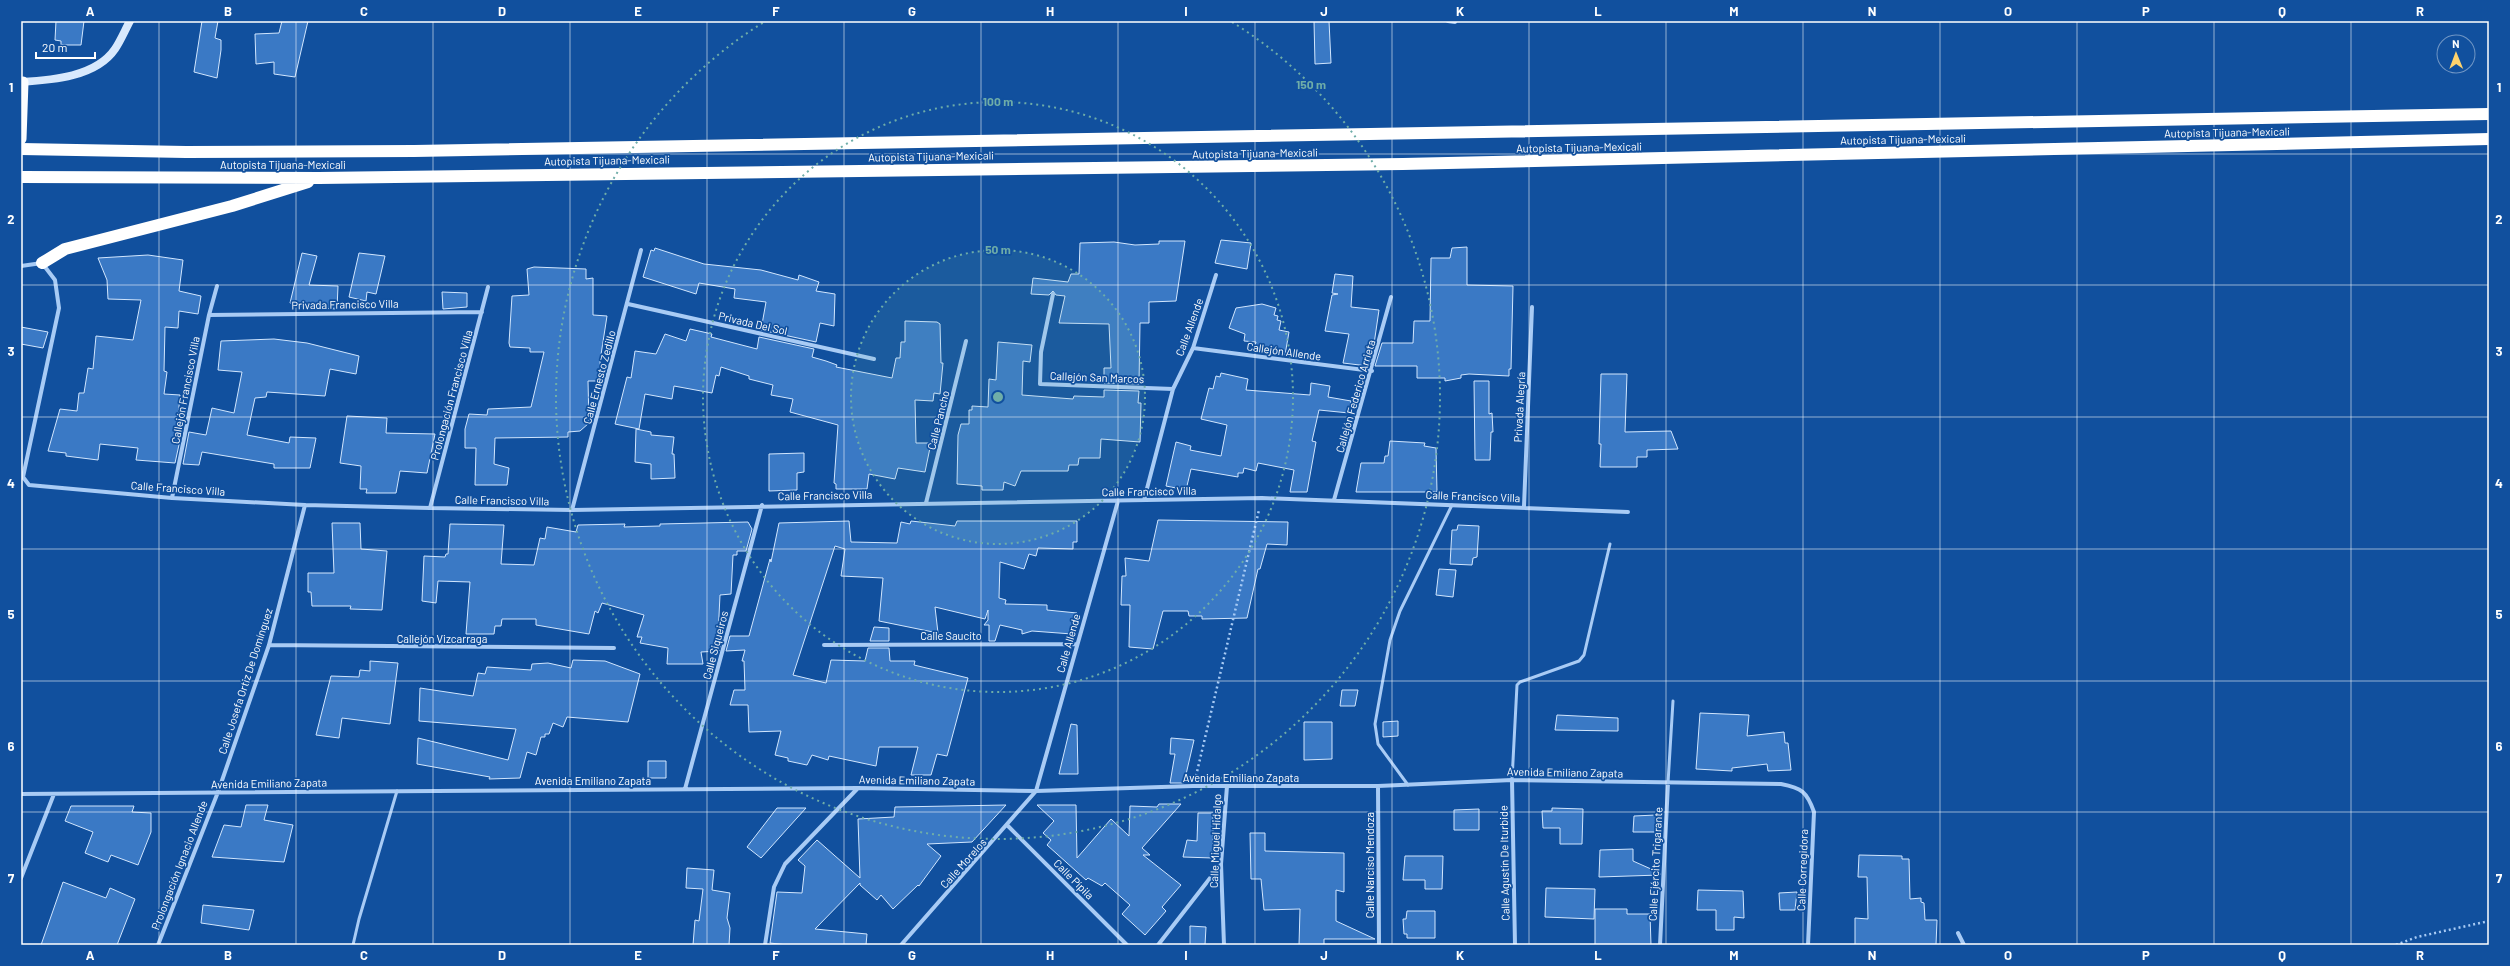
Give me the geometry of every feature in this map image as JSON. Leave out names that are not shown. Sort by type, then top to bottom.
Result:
[{"type":"highway","points":[[21,139],[22,82]]},
{"type":"highway","name":"Autopista Tijuana-Mexicali","points":[[21,148],[186,152],[422,151],[2489,114]]},
{"type":"highway","name":"Autopista Tijuana-Mexicali","points":[[21,177],[319,178],[1403,164],[2489,139]]},
{"type":"highway","points":[[42,263],[65,249],[232,206],[319,178]]},
{"type":"main road","points":[[22,82],[69,77],[95,66],[115,50],[130,21]]},
{"type":"street","points":[[1448,21],[1455,22]]},
{"type":"street","name":"Calle Ernesto Zedillo","points":[[572,510],[642,250]]},
{"type":"street","points":[[21,266],[42,263]]},
{"type":"street","name":"Calle Francisco Villa","points":[[42,263],[55,280],[60,308],[23,477],[25,482],[29,485],[172,498],[305,505],[430,508],[572,510],[762,505],[1262,498],[1524,506],[1628,512]]},
{"type":"street","name":"Calle Allende","points":[[1144,500],[1173,389],[1193,348],[1216,275]]},
{"type":"street","name":"Callejón Francisco Villa","points":[[172,498],[209,315],[217,286]]},
{"type":"street","name":"Prolongación Francisco Villa","points":[[430,508],[488,287]]},
{"type":"street","name":"Callejón San Marcos","points":[[1053,294],[1041,352],[1040,384],[1173,389]]},
{"type":"street","name":"Callejón Federico Arrieta","points":[[1334,500],[1372,371],[1391,296]]},
{"type":"street","name":"Privada Del Sol","points":[[628,304],[874,359]]},
{"type":"street","name":"Privada Alegría","points":[[1524,506],[1532,308]]},
{"type":"street","name":"Privada Francisco Villa","points":[[209,315],[482,312]]},
{"type":"street","name":"Calle Pancho","points":[[926,503],[966,341]]},
{"type":"street","name":"Callejón Allende","points":[[1193,348],[1372,371]]},
{"type":"street","name":"Calle Allende","points":[[1036,791],[1118,501]]},
{"type":"street","name":"Calle Josefa Ortiz De Domínguez","points":[[218,792],[269,645],[305,505]]},
{"type":"street","name":"Calle Siqueiros","points":[[685,789],[762,505]]},
{"type":"street","name":"Calle Saucito","points":[[824,645],[1077,644]]},
{"type":"street","name":"Callejón Vizcarraga","points":[[269,645],[614,648]]},
{"type":"street","name":"Avenida Emiliano Zapata","points":[[21,794],[397,790],[858,788],[1036,791],[1193,786],[1378,786],[1512,780],[1781,784],[1796,787],[1809,796]]},
{"type":"street","name":"Calle Agustín De Iturbide","points":[[1512,780],[1515,945]]},
{"type":"street","name":"Calle Ejército Trigarante","points":[[1660,945],[1668,783]]},
{"type":"street","name":"Calle Miguel Hidalgo","points":[[1224,945],[1221,864],[1227,786]]},
{"type":"street","name":"Calle Narciso Mendoza","points":[[1378,786],[1379,945]]},
{"type":"street","points":[[765,945],[774,887],[785,864],[858,788]]},
{"type":"street","name":"Calle Morelos","points":[[901,945],[1008,826],[1036,791]]},
{"type":"street","name":"Prolongación Ignacio Allende","points":[[158,945],[218,792]]},
{"type":"street","points":[[21,878],[54,794]]},
{"type":"street","name":"Calle Corregidora","points":[[1808,945],[1814,812],[1809,796]]},
{"type":"street","name":"Calle Pípila","points":[[1008,826],[1127,945]]},
{"type":"street","points":[[1158,945],[1221,864]]},
{"type":"street","points":[[1958,933],[1964,945]]},
{"type":"lane","points":[[1408,784],[1378,744],[1374,724],[1390,640],[1400,611],[1452,505]]},
{"type":"lane","points":[[1512,780],[1517,685],[1520,682],[1578,661],[1584,655],[1610,544]]},
{"type":"lane","points":[[1668,783],[1672,701]]},
{"type":"lane","points":[[353,945],[397,790]]},
{"type":"path","points":[[1193,786],[1262,498]]},
{"type":"path","points":[[2396,945],[2417,937],[2489,921]]},
{"type":"building","points":[[56,21],[84,21],[81,45],[61,45],[61,41],[55,40]]},
{"type":"building","points":[[202,21],[218,21],[215,38],[221,40],[221,50],[217,78],[194,72]]},
{"type":"building","points":[[282,21],[308,21],[295,77],[274,74],[274,62],[256,64],[255,34],[279,33]]},
{"type":"building","points":[[1314,21],[1329,21],[1331,63],[1315,64]]},
{"type":"building","points":[[1221,240],[1251,243],[1247,269],[1215,263]]},
{"type":"building","points":[[1159,241],[1185,241],[1176,301],[1149,302],[1149,323],[1140,323],[1139,384],[1104,383],[1104,368],[1111,368],[1109,324],[1059,323],[1065,296],[1056,295],[1053,291],[1049,295],[1031,294],[1033,278],[1068,282],[1071,274],[1079,274],[1080,243],[1114,242],[1135,245],[1159,244]]},
{"type":"building","points":[[1467,247],[1467,285],[1513,286],[1511,369],[1509,369],[1509,376],[1469,374],[1461,375],[1461,378],[1445,381],[1445,378],[1417,378],[1417,366],[1375,366],[1382,343],[1413,343],[1414,321],[1430,321],[1431,258],[1450,258],[1452,248]]},
{"type":"building","points":[[655,248],[704,264],[761,270],[798,280],[799,275],[819,282],[816,291],[835,294],[834,326],[820,323],[816,342],[761,330],[766,302],[734,298],[735,289],[699,283],[696,294],[643,277],[651,250],[654,251]]},
{"type":"building","points":[[302,253],[317,256],[309,285],[338,286],[337,309],[317,308],[317,305],[304,303],[304,307],[290,303]]},
{"type":"building","points":[[359,253],[385,256],[376,294],[367,292],[366,301],[349,297]]},
{"type":"building","points":[[148,255],[183,260],[179,291],[201,296],[198,314],[179,311],[178,328],[165,327],[164,371],[167,372],[164,394],[180,395],[177,430],[182,431],[175,463],[136,460],[138,448],[100,444],[98,460],[66,456],[66,453],[48,451],[60,409],[77,411],[79,393],[84,393],[88,368],[93,369],[96,336],[133,340],[141,300],[108,299],[107,280],[98,258]]},
{"type":"building","points":[[534,267],[586,269],[586,279],[593,278],[593,315],[607,316],[600,361],[601,381],[588,381],[589,423],[580,431],[568,432],[568,437],[495,438],[494,464],[509,468],[507,485],[475,485],[476,448],[465,448],[465,429],[469,414],[487,415],[488,409],[531,407],[544,352],[530,352],[530,348],[510,347],[509,343],[512,296],[529,295],[527,269]]},
{"type":"building","points":[[1335,274],[1353,276],[1351,307],[1379,310],[1374,344],[1368,366],[1343,363],[1349,334],[1325,331],[1332,295],[1338,294],[1332,293]]},
{"type":"building","points":[[442,292],[467,293],[467,307],[443,309]]},
{"type":"building","points":[[1262,304],[1276,308],[1274,315],[1278,316],[1277,320],[1281,321],[1279,330],[1289,332],[1285,355],[1254,349],[1256,342],[1244,341],[1245,334],[1229,328],[1236,308]]},
{"type":"building","points":[[905,321],[937,322],[940,324],[941,363],[943,363],[940,394],[934,393],[933,401],[915,400],[916,443],[931,443],[925,472],[898,468],[895,479],[869,474],[867,489],[836,489],[836,484],[834,483],[838,425],[790,412],[793,399],[771,395],[773,385],[749,379],[749,376],[721,367],[719,376],[716,375],[712,393],[674,386],[672,399],[645,394],[639,429],[615,424],[627,377],[631,378],[635,351],[656,354],[665,334],[686,341],[690,329],[712,334],[711,337],[757,349],[759,337],[814,349],[812,357],[837,365],[836,367],[892,378],[896,358],[900,358],[901,342],[905,342]]},
{"type":"building","points":[[21,327],[48,332],[43,348],[21,344]]},
{"type":"building","points":[[274,339],[307,343],[359,356],[356,374],[330,369],[325,396],[267,392],[266,397],[255,398],[247,435],[289,443],[290,437],[316,438],[310,468],[274,468],[274,464],[202,452],[199,465],[183,464],[189,432],[206,435],[212,408],[234,413],[242,372],[218,370],[221,341]]},
{"type":"building","points":[[998,342],[1032,345],[1030,362],[1023,361],[1022,395],[1073,399],[1074,396],[1104,397],[1104,390],[1139,391],[1138,403],[1141,403],[1140,442],[1101,439],[1100,458],[1079,458],[1078,465],[1069,465],[1068,471],[1021,471],[1015,486],[1004,482],[1003,490],[982,490],[982,486],[957,484],[958,435],[961,424],[969,424],[969,410],[972,410],[972,406],[988,407],[989,379],[996,380]]},
{"type":"building","points":[[1221,373],[1248,379],[1246,390],[1310,395],[1311,383],[1330,386],[1328,397],[1351,401],[1349,413],[1319,410],[1312,441],[1316,442],[1307,492],[1290,492],[1294,470],[1258,463],[1256,471],[1244,468],[1243,473],[1238,473],[1238,477],[1191,469],[1186,490],[1166,486],[1176,442],[1191,446],[1190,450],[1221,456],[1227,425],[1201,419],[1209,388],[1213,389],[1216,376],[1220,377]]},
{"type":"building","points":[[1601,374],[1627,374],[1625,432],[1671,431],[1678,449],[1647,450],[1647,457],[1637,457],[1637,467],[1600,467],[1601,444],[1599,444]]},
{"type":"building","points":[[1474,381],[1489,381],[1489,414],[1492,413],[1493,432],[1491,432],[1490,460],[1475,460]]},
{"type":"building","points":[[347,416],[387,418],[386,433],[435,434],[427,473],[400,471],[396,493],[366,493],[367,489],[360,489],[361,466],[340,463]]},
{"type":"building","points":[[636,429],[651,432],[651,435],[674,437],[672,454],[674,454],[675,478],[651,479],[651,464],[635,462]]},
{"type":"building","points":[[1390,441],[1425,443],[1424,446],[1436,448],[1437,492],[1356,492],[1361,463],[1384,463],[1385,456],[1388,456]]},
{"type":"building","points":[[804,453],[804,472],[797,473],[797,490],[769,491],[769,454]]},
{"type":"building","points":[[1158,520],[1288,522],[1287,545],[1267,544],[1260,569],[1258,569],[1247,618],[1202,619],[1202,616],[1189,616],[1188,611],[1163,611],[1153,649],[1129,647],[1130,605],[1121,605],[1122,576],[1126,576],[1125,558],[1149,561]]},
{"type":"building","points":[[849,521],[851,542],[897,543],[901,522],[910,524],[911,521],[955,526],[957,521],[1077,521],[1077,542],[1073,542],[1073,549],[1038,548],[1036,556],[1029,554],[1024,569],[1000,562],[999,598],[1006,600],[1005,604],[1047,605],[1047,610],[1077,613],[1072,634],[1032,631],[1022,634],[1022,630],[1000,625],[995,641],[989,641],[989,625],[984,625],[988,620],[988,610],[985,619],[935,607],[938,633],[879,621],[883,578],[841,576],[845,549],[835,546],[793,675],[826,683],[831,660],[865,661],[868,648],[889,648],[890,661],[915,661],[914,665],[968,678],[947,756],[937,754],[931,775],[911,775],[918,747],[879,747],[876,766],[829,756],[828,760],[812,755],[807,765],[788,761],[788,758],[775,755],[781,731],[749,732],[748,705],[730,705],[734,690],[745,690],[744,661],[742,661],[745,650],[726,651],[730,636],[749,636],[770,559],[771,562],[779,523]]},
{"type":"building","points":[[748,522],[752,529],[746,551],[737,551],[737,555],[733,555],[731,594],[720,595],[718,636],[723,636],[719,651],[701,652],[703,664],[667,664],[668,648],[640,643],[642,637],[637,637],[644,615],[602,603],[598,613],[595,611],[589,634],[536,625],[536,619],[502,619],[501,626],[495,626],[494,634],[466,634],[470,582],[438,581],[436,603],[422,601],[424,556],[445,557],[446,554],[448,554],[450,524],[504,525],[501,564],[534,565],[540,538],[545,539],[547,527],[576,532],[578,525],[625,524],[624,527],[660,526],[660,524]]},
{"type":"building","points":[[332,523],[360,523],[361,549],[387,551],[382,610],[350,609],[351,606],[312,606],[311,592],[308,592],[308,573],[334,573]]},
{"type":"building","points":[[1458,525],[1479,526],[1477,557],[1473,558],[1472,565],[1450,564],[1452,530],[1457,530]]},
{"type":"building","points":[[1439,569],[1456,570],[1453,597],[1436,595]]},
{"type":"building","points":[[874,627],[889,628],[889,641],[870,641]]},
{"type":"building","points":[[573,660],[605,661],[640,674],[628,722],[567,717],[563,727],[553,723],[549,734],[545,734],[545,737],[541,737],[536,755],[527,752],[520,778],[489,779],[490,777],[417,764],[418,738],[508,760],[516,729],[419,721],[420,688],[473,696],[478,673],[485,674],[487,667],[531,670],[532,664],[548,663],[571,668]]},
{"type":"building","points":[[370,661],[398,663],[390,724],[342,718],[339,738],[316,735],[331,676],[359,677],[360,670],[370,671]]},
{"type":"building","points":[[1342,690],[1358,690],[1355,706],[1340,706]]},
{"type":"building","points":[[1700,713],[1749,715],[1747,736],[1784,732],[1785,743],[1788,743],[1791,770],[1768,771],[1767,764],[1732,768],[1732,771],[1696,769]]},
{"type":"building","points":[[1557,715],[1618,718],[1618,731],[1555,730]]},
{"type":"building","points":[[1398,721],[1398,736],[1383,737],[1383,722]]},
{"type":"building","points":[[1304,722],[1332,722],[1332,759],[1304,760]]},
{"type":"building","points":[[1071,724],[1077,725],[1078,774],[1059,774]]},
{"type":"building","points":[[1171,738],[1194,740],[1184,783],[1170,783],[1175,754],[1170,754]]},
{"type":"building","points":[[648,761],[666,761],[666,778],[648,778]]},
{"type":"building","points":[[1159,804],[1181,804],[1142,848],[1150,855],[1143,855],[1181,885],[1162,907],[1166,911],[1145,935],[1122,914],[1130,905],[1105,883],[1102,886],[1088,878],[1086,880],[1047,845],[1051,840],[1043,833],[1054,821],[1037,805],[1076,805],[1077,858],[1111,819],[1129,836],[1130,806],[1157,807]]},
{"type":"building","points":[[246,805],[268,805],[264,820],[293,825],[284,862],[212,857],[224,825],[241,827]]},
{"type":"building","points":[[1006,805],[972,842],[927,844],[941,856],[919,886],[918,885],[893,909],[881,895],[877,900],[860,885],[860,883],[815,929],[867,934],[866,945],[787,945],[770,943],[777,892],[802,893],[805,866],[798,860],[817,840],[860,878],[858,819],[894,817],[895,807]]},
{"type":"building","points":[[71,806],[134,806],[132,812],[151,813],[151,832],[138,865],[111,855],[108,862],[85,853],[93,832],[65,821]]},
{"type":"building","points":[[777,808],[806,808],[761,858],[747,847]]},
{"type":"building","points":[[1552,808],[1583,809],[1582,844],[1560,844],[1560,828],[1543,828],[1542,811],[1552,811]]},
{"type":"building","points":[[1479,809],[1479,830],[1454,830],[1454,810]]},
{"type":"building","points":[[1198,813],[1213,813],[1213,858],[1183,857],[1187,840],[1197,841]]},
{"type":"building","points":[[1656,815],[1656,832],[1633,832],[1634,816]]},
{"type":"building","points":[[1250,833],[1265,833],[1265,851],[1344,853],[1344,892],[1336,890],[1336,921],[1375,939],[1324,939],[1324,945],[1299,945],[1300,909],[1264,910],[1261,879],[1251,879]]},
{"type":"building","points":[[1633,849],[1633,861],[1660,873],[1660,875],[1599,877],[1600,850]]},
{"type":"building","points":[[1859,855],[1902,856],[1902,859],[1909,859],[1910,899],[1921,898],[1921,902],[1924,903],[1925,920],[1937,920],[1936,945],[1855,945],[1855,918],[1868,919],[1867,877],[1858,877]]},
{"type":"building","points":[[1405,856],[1443,856],[1442,889],[1425,889],[1425,880],[1403,880]]},
{"type":"building","points":[[687,868],[714,870],[712,890],[730,893],[727,918],[730,928],[729,945],[693,945],[695,920],[699,921],[703,889],[686,888]]},
{"type":"building","points":[[63,882],[106,898],[110,888],[135,899],[117,945],[41,945]]},
{"type":"building","points":[[1546,888],[1595,889],[1594,919],[1545,917]]},
{"type":"building","points":[[1698,890],[1743,891],[1744,918],[1734,917],[1734,930],[1716,930],[1716,910],[1697,910]]},
{"type":"building","points":[[1797,892],[1795,910],[1780,910],[1779,893]]},
{"type":"building","points":[[203,905],[254,910],[249,930],[201,923]]},
{"type":"building","points":[[1595,909],[1627,909],[1627,914],[1650,914],[1651,945],[1595,945]]},
{"type":"building","points":[[1407,911],[1435,911],[1435,938],[1407,938],[1407,934],[1404,934],[1403,919],[1406,919]]},
{"type":"building","points":[[1190,926],[1206,927],[1205,945],[1190,945]]}]
